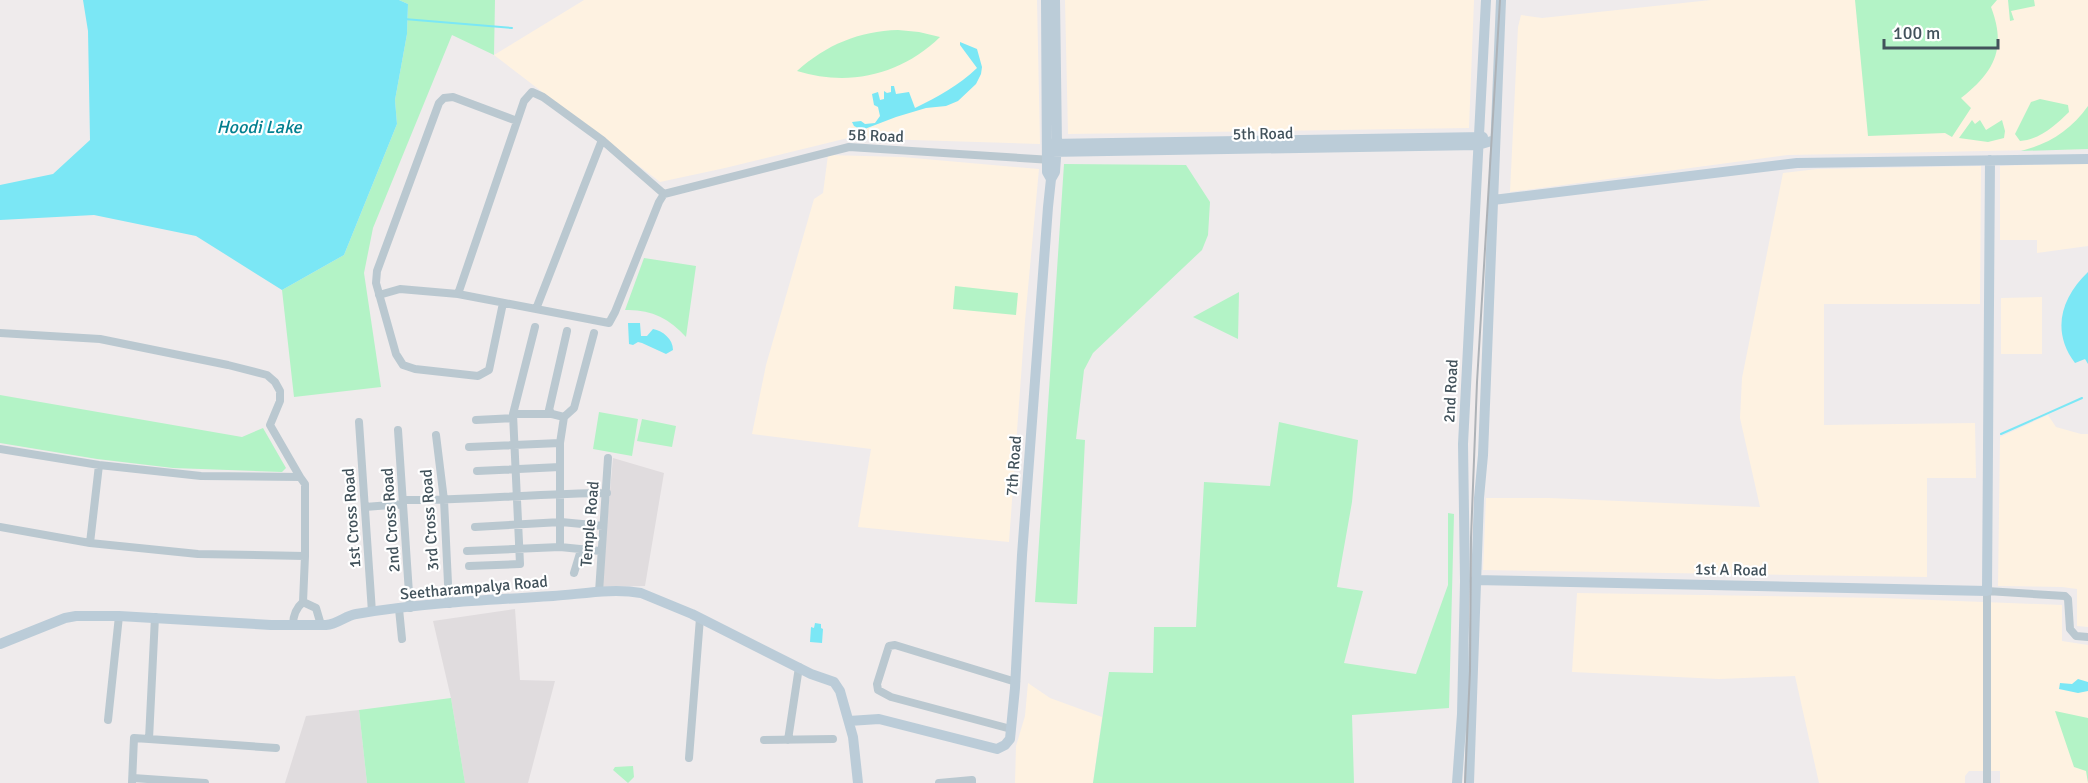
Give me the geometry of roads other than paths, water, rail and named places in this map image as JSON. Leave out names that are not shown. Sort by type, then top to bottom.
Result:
[{"type":"street","name":"7th Road","points":[[849,721],[879,719],[997,749],[1010,739],[1016,682],[1022,555],[1051,179],[1055,172],[1052,152],[1046,0]]},
{"type":"street","name":"7th Road","points":[[1052,152],[1055,0]]},
{"type":"street","name":"2nd Road","points":[[1457,783],[1462,714],[1465,581],[1463,465],[1486,0]]},
{"type":"street","name":"2nd Road","points":[[1469,783],[1475,580],[1501,0]]},
{"type":"street","points":[[380,294],[400,290],[458,294],[609,322],[664,194],[602,140],[543,97],[531,92],[524,101],[458,294]]},
{"type":"street","points":[[503,303],[489,370],[478,375],[415,369],[403,365],[396,354],[376,283],[377,271],[439,103],[444,98],[453,97],[517,121]]},
{"type":"street","name":"5th Road","points":[[1052,152],[1496,139]]},
{"type":"street","points":[[536,309],[602,140]]},
{"type":"street","name":"5B Road","points":[[664,194],[849,147],[1052,152]]},
{"type":"street","points":[[1493,200],[1797,163],[2088,159]]},
{"type":"street","points":[[1987,783],[1990,160]]},
{"type":"street","points":[[469,566],[520,564],[513,416],[536,327]]},
{"type":"street","points":[[552,414],[549,410],[567,331]]},
{"type":"street","points":[[0,333],[100,339],[228,365],[267,375],[275,382],[280,391],[280,401],[270,425],[304,484],[305,490],[303,602],[297,607],[293,625]]},
{"type":"street","points":[[560,547],[560,443],[564,417],[574,408],[594,333]]},
{"type":"street","points":[[476,420],[552,414],[564,417]]},
{"type":"street","name":"1st Cross Road","points":[[359,422],[372,612]]},
{"type":"street","name":"2nd Cross Road","points":[[398,430],[403,502],[405,608],[402,639]]},
{"type":"street","name":"3rd Cross Road","points":[[436,435],[444,501],[449,604]]},
{"type":"street","points":[[469,447],[560,443]]},
{"type":"street","points":[[0,448],[99,465],[201,476],[300,477]]},
{"type":"street","name":"Temple Road","points":[[599,592],[608,458]]},
{"type":"street","points":[[90,543],[99,465]]},
{"type":"street","points":[[1463,465],[1471,472],[1480,474]]},
{"type":"street","points":[[477,471],[560,467]]},
{"type":"street","points":[[1464,483],[1480,474]]},
{"type":"street","points":[[365,507],[403,502],[517,495],[607,493]]},
{"type":"street","points":[[475,527],[561,522],[603,526]]},
{"type":"street","points":[[0,527],[90,543],[231,556],[305,556]]},
{"type":"street","points":[[467,550],[560,547],[600,551]]},
{"type":"street","points":[[574,573],[580,550]]},
{"type":"street","name":"1st A Road","points":[[1475,580],[1987,591]]},
{"type":"street","points":[[1987,591],[2065,596],[2068,599],[2070,629],[2076,636],[2088,637]]},
{"type":"street","name":"Seetharampalya Road","points":[[2,643],[70,617],[119,615],[321,625],[335,624],[350,615],[405,608],[599,592],[641,593],[700,618],[811,674],[834,682],[838,686],[854,737],[858,783]]},
{"type":"street","points":[[303,602],[316,608],[321,625]]},
{"type":"street","points":[[108,720],[119,615]]},
{"type":"street","points":[[149,739],[155,617]]},
{"type":"street","points":[[689,758],[700,618]]},
{"type":"street","points":[[1011,729],[891,697],[878,690],[877,684],[889,646],[895,645],[1016,682]]},
{"type":"street","points":[[788,740],[798,668]]},
{"type":"street","points":[[205,783],[132,781],[134,738],[276,748]]},
{"type":"street","points":[[764,740],[833,739]]},
{"type":"street","points":[[939,783],[972,780],[972,783]]},
{"type":"water","name":"Hoodi Lake","points":[[83,0],[399,0],[408,4],[407,34],[395,100],[397,124],[344,255],[282,290],[196,236],[94,215],[0,220],[0,185],[53,174],[90,140],[88,31]]},
{"type":"water","points":[[960,42],[977,49],[982,67],[976,84],[958,101],[946,106],[926,108],[896,117],[862,130],[854,126],[852,122],[875,123],[880,116],[878,107],[874,105],[872,94],[878,92],[880,100],[884,99],[884,91],[891,92],[891,86],[894,86],[896,94],[909,92],[915,108],[963,80],[977,68]]},
{"type":"water","points":[[2088,272],[2088,364],[2085,359],[2075,363],[2063,339],[2061,327],[2062,315],[2071,293]]},
{"type":"water","points":[[628,323],[640,323],[641,336],[647,336],[653,329],[667,336],[673,350],[666,354],[642,343],[629,344]]},
{"type":"water","points":[[815,623],[821,624],[823,629],[822,643],[810,642],[811,627],[814,628]]},
{"type":"water","points":[[2078,679],[2088,682],[2088,691],[2078,693],[2059,689],[2060,683],[2072,684]]},
{"type":"waterway","points":[[404,19],[512,28]]},
{"type":"waterway","points":[[2001,434],[2082,398]]},
{"type":"railway","points":[[1465,783],[1477,382],[1500,0]]}]
